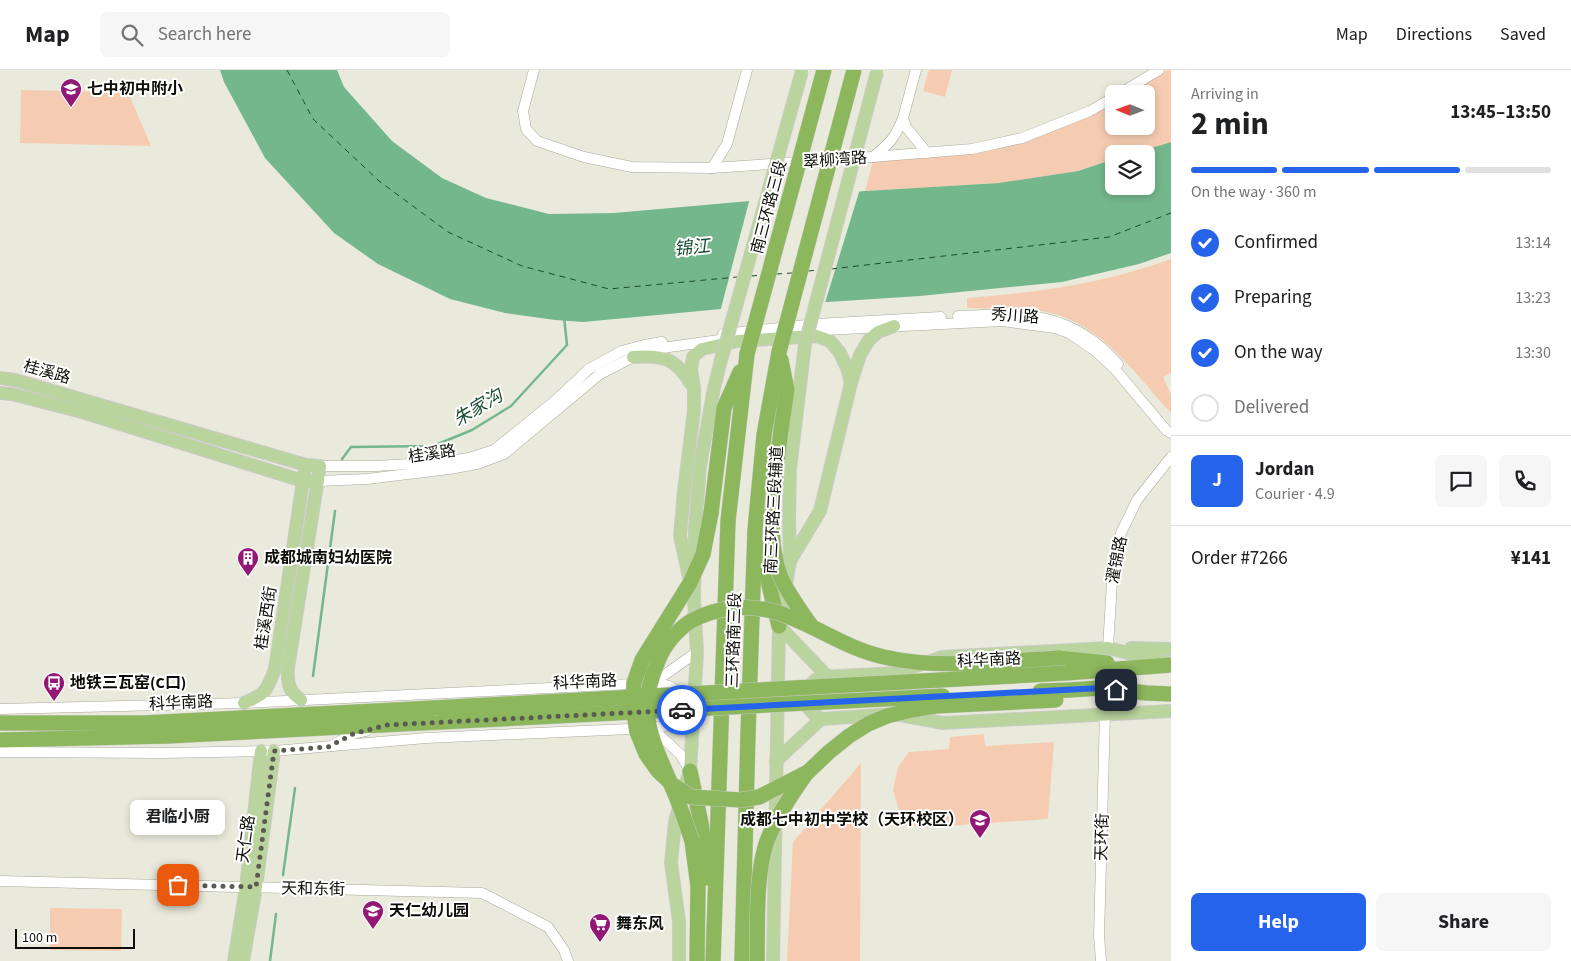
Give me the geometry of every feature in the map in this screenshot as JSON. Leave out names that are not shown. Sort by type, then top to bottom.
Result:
[{"type":"highway","name":"南三环路三段","points":[[747,354],[824,70]]},
{"type":"highway","points":[[812,627],[781,577],[776,562],[772,520],[786,390],[779,352],[854,70]]},
{"type":"highway","name":"三环路南三段","points":[[742,961],[755,530],[764,435],[779,352]]},
{"type":"highway","points":[[747,354],[724,408],[711,513],[703,554],[690,583],[642,660],[634,683],[633,707],[637,732],[646,754],[658,771],[673,785],[692,797],[741,800],[759,797],[808,772]]},
{"type":"highway","name":"三环路南三段","points":[[713,961],[728,521],[747,354]]},
{"type":"highway","points":[[755,530],[780,626]]},
{"type":"highway","points":[[698,961],[698,886],[692,841],[672,785],[651,738],[646,714],[647,694],[651,676],[660,655],[670,639],[684,625],[702,615],[727,608],[747,607],[775,612],[868,653],[906,661],[944,664],[1058,658],[1146,667]]},
{"type":"highway","name":"科华南路","points":[[0,723],[152,722],[362,712],[1066,673],[1171,664]]},
{"type":"highway","name":"科华南路","points":[[0,740],[387,725],[1101,688],[1171,694]]},
{"type":"highway","points":[[757,961],[761,870],[767,842],[786,803],[808,772],[849,736],[868,724],[887,716],[935,706],[1096,699],[1147,693]]},
{"type":"highway","points":[[690,772],[701,823],[714,923]]},
{"type":"main road","points":[[679,961],[679,921],[671,863],[674,822],[690,772],[696,652],[694,599],[700,466],[721,360],[802,70]]},
{"type":"main road","name":"南三环路三段辅道","points":[[773,961],[780,626],[790,561],[790,469],[805,344],[877,71]]},
{"type":"main road","points":[[790,561],[820,511],[851,383],[860,355],[868,340],[878,332],[894,326]]},
{"type":"main road","points":[[694,599],[680,536],[694,410],[694,388],[691,370],[693,357],[702,349],[738,341],[816,336],[830,341],[840,353],[851,383]]},
{"type":"main road","points":[[633,357],[655,356],[672,361],[686,375],[694,388]]},
{"type":"main road","name":"桂溪路","points":[[0,378],[15,380],[306,465],[320,466]]},
{"type":"main road","name":"桂溪路","points":[[0,393],[12,394],[82,412],[303,481],[318,481]]},
{"type":"main road","name":"桂溪西街","points":[[244,703],[262,695],[274,669],[306,465]]},
{"type":"main road","name":"桂溪西街","points":[[301,700],[293,694],[288,685],[287,678],[320,466]]},
{"type":"main road","points":[[780,626],[827,676]]},
{"type":"main road","points":[[821,719],[808,707],[806,697],[807,688],[820,677],[897,673],[942,657],[1108,648],[1171,649]]},
{"type":"main road","points":[[1108,648],[1171,664]]},
{"type":"main road","points":[[776,761],[821,719],[896,714],[943,723],[1171,711]]},
{"type":"main road","name":"天仁路","points":[[243,961],[268,751]]},
{"type":"main road","name":"天仁路","points":[[234,961],[251,887]]},
{"type":"street","name":"翠柳湾路","points":[[534,70],[523,111],[526,129],[537,141],[584,157],[632,167],[712,168],[872,158],[972,149],[1022,138],[1090,111],[1105,102]]},
{"type":"street","points":[[712,168],[727,144],[747,70]]},
{"type":"street","points":[[872,158],[890,144],[897,132],[903,118],[916,70]]},
{"type":"street","points":[[1134,85],[1159,70]]},
{"type":"street","points":[[903,118],[906,127],[927,153]]},
{"type":"street","points":[[727,144],[733,159],[747,165]]},
{"type":"street","name":"秀川路","points":[[816,324],[1000,313],[1022,314],[1055,320],[1086,336],[1108,353],[1171,425]]},
{"type":"street","name":"秀川路","points":[[843,330],[1002,321],[1056,328],[1068,333],[1094,350],[1114,368],[1166,430],[1171,433]]},
{"type":"street","name":"桂溪路","points":[[320,466],[395,465],[443,462],[469,458],[494,450],[556,400],[589,369],[622,351],[644,345],[697,337],[816,324]]},
{"type":"street","name":"桂溪路","points":[[318,481],[367,479],[448,469],[477,464],[504,454],[600,374],[633,357],[655,350],[766,334],[843,330]]},
{"type":"street","name":"濯锦路","points":[[1108,648],[1113,565],[1121,533],[1138,500],[1171,457]]},
{"type":"street","points":[[653,683],[696,652]]},
{"type":"street","points":[[0,709],[244,703],[653,683],[668,686],[676,693],[680,701],[679,714],[673,722],[665,726],[652,728],[426,738],[268,751],[163,753],[0,752]]},
{"type":"street","points":[[342,698],[362,712]]},
{"type":"street","points":[[152,722],[177,704]]},
{"type":"street","name":"天环街","points":[[1101,961],[1099,936],[1105,714]]},
{"type":"street","points":[[328,747],[353,734],[387,725]]},
{"type":"street","points":[[652,728],[680,754],[690,772]]},
{"type":"street","points":[[114,737],[163,753]]},
{"type":"street","name":"天和东街","points":[[0,881],[482,893],[548,927],[564,950],[568,961]]},
{"type":"shaded area","points":[[929,70],[952,70],[945,97],[923,91]]},
{"type":"shaded area","points":[[1171,70],[1171,142],[1155,147],[1155,145],[1105,145],[1105,162],[1078,171],[999,183],[865,191],[873,162],[985,150],[1105,105],[1105,135],[1155,135],[1155,85],[1143,85]]},
{"type":"shaded area","points":[[21,90],[128,92],[151,146],[20,143]]},
{"type":"shaded area","points":[[1171,259],[1171,373],[1163,377],[1171,395],[1171,413],[1124,360],[1108,345],[1091,331],[1071,320],[1050,313],[1025,309],[967,308],[967,298],[1070,286],[1121,275]]},
{"type":"shaded area","points":[[984,734],[985,746],[1054,742],[1048,819],[920,828],[909,823],[900,814],[893,790],[898,767],[909,752],[949,749],[950,737]]},
{"type":"shaded area","points":[[861,763],[860,961],[787,961],[793,842]]},
{"type":"shaded area","points":[[50,908],[122,909],[121,951],[50,950]]},
{"type":"water","name":"锦江","points":[[220,70],[337,70],[344,87],[392,141],[442,178],[486,198],[549,214],[614,213],[865,191],[999,183],[1078,171],[1105,162],[1105,195],[1155,195],[1155,147],[1171,142],[1171,253],[1139,264],[1062,282],[920,296],[721,309],[583,322],[505,313],[450,299],[378,264],[334,233],[265,158],[224,82]]},
{"type":"pier","points":[[860,189],[824,306],[720,312],[750,198]]},
{"type":"waterway","name":"朱家沟","points":[[342,459],[351,447],[433,446],[472,430],[511,406],[567,345],[564,317]]},
{"type":"waterway","name":"朱家沟","points":[[313,676],[335,511]]},
{"type":"waterway","name":"朱家沟","points":[[283,875],[295,788]]},
{"type":"waterway","name":"朱家沟","points":[[270,961],[276,914]]},
{"type":"ferry route","points":[[287,70],[313,119],[379,181],[448,232],[522,266],[609,289],[737,277]]},
{"type":"ferry route","points":[[831,269],[1109,237],[1171,213]]},
{"type":"ferry route","points":[[808,271],[819,270]]},
{"type":"ferry route","points":[[776,274],[792,273]]},
{"type":"ferry route","points":[[751,276],[762,275]]},
{"type":"way so far","points":[[178,885],[256,887],[274,751],[328,747],[353,734],[387,725],[682,710]]},
{"type":"place","name":"七中初中附小","points":[[71,108]]},
{"type":"place","name":"成都城南妇幼医院","points":[[248,577]]},
{"type":"place","name":"地铁三瓦窑(C口)","points":[[54,702]]},
{"type":"place","name":"成都七中初中学校（天环校区）","points":[[980,839]]},
{"type":"place","name":"君临小厨","points":[[178,885]]},
{"type":"place","name":"天仁幼儿园","points":[[373,930]]},
{"type":"place","name":"舞东风","points":[[600,943]]},
{"type":"route","points":[[682,710],[1101,688],[1116,690]]}]
